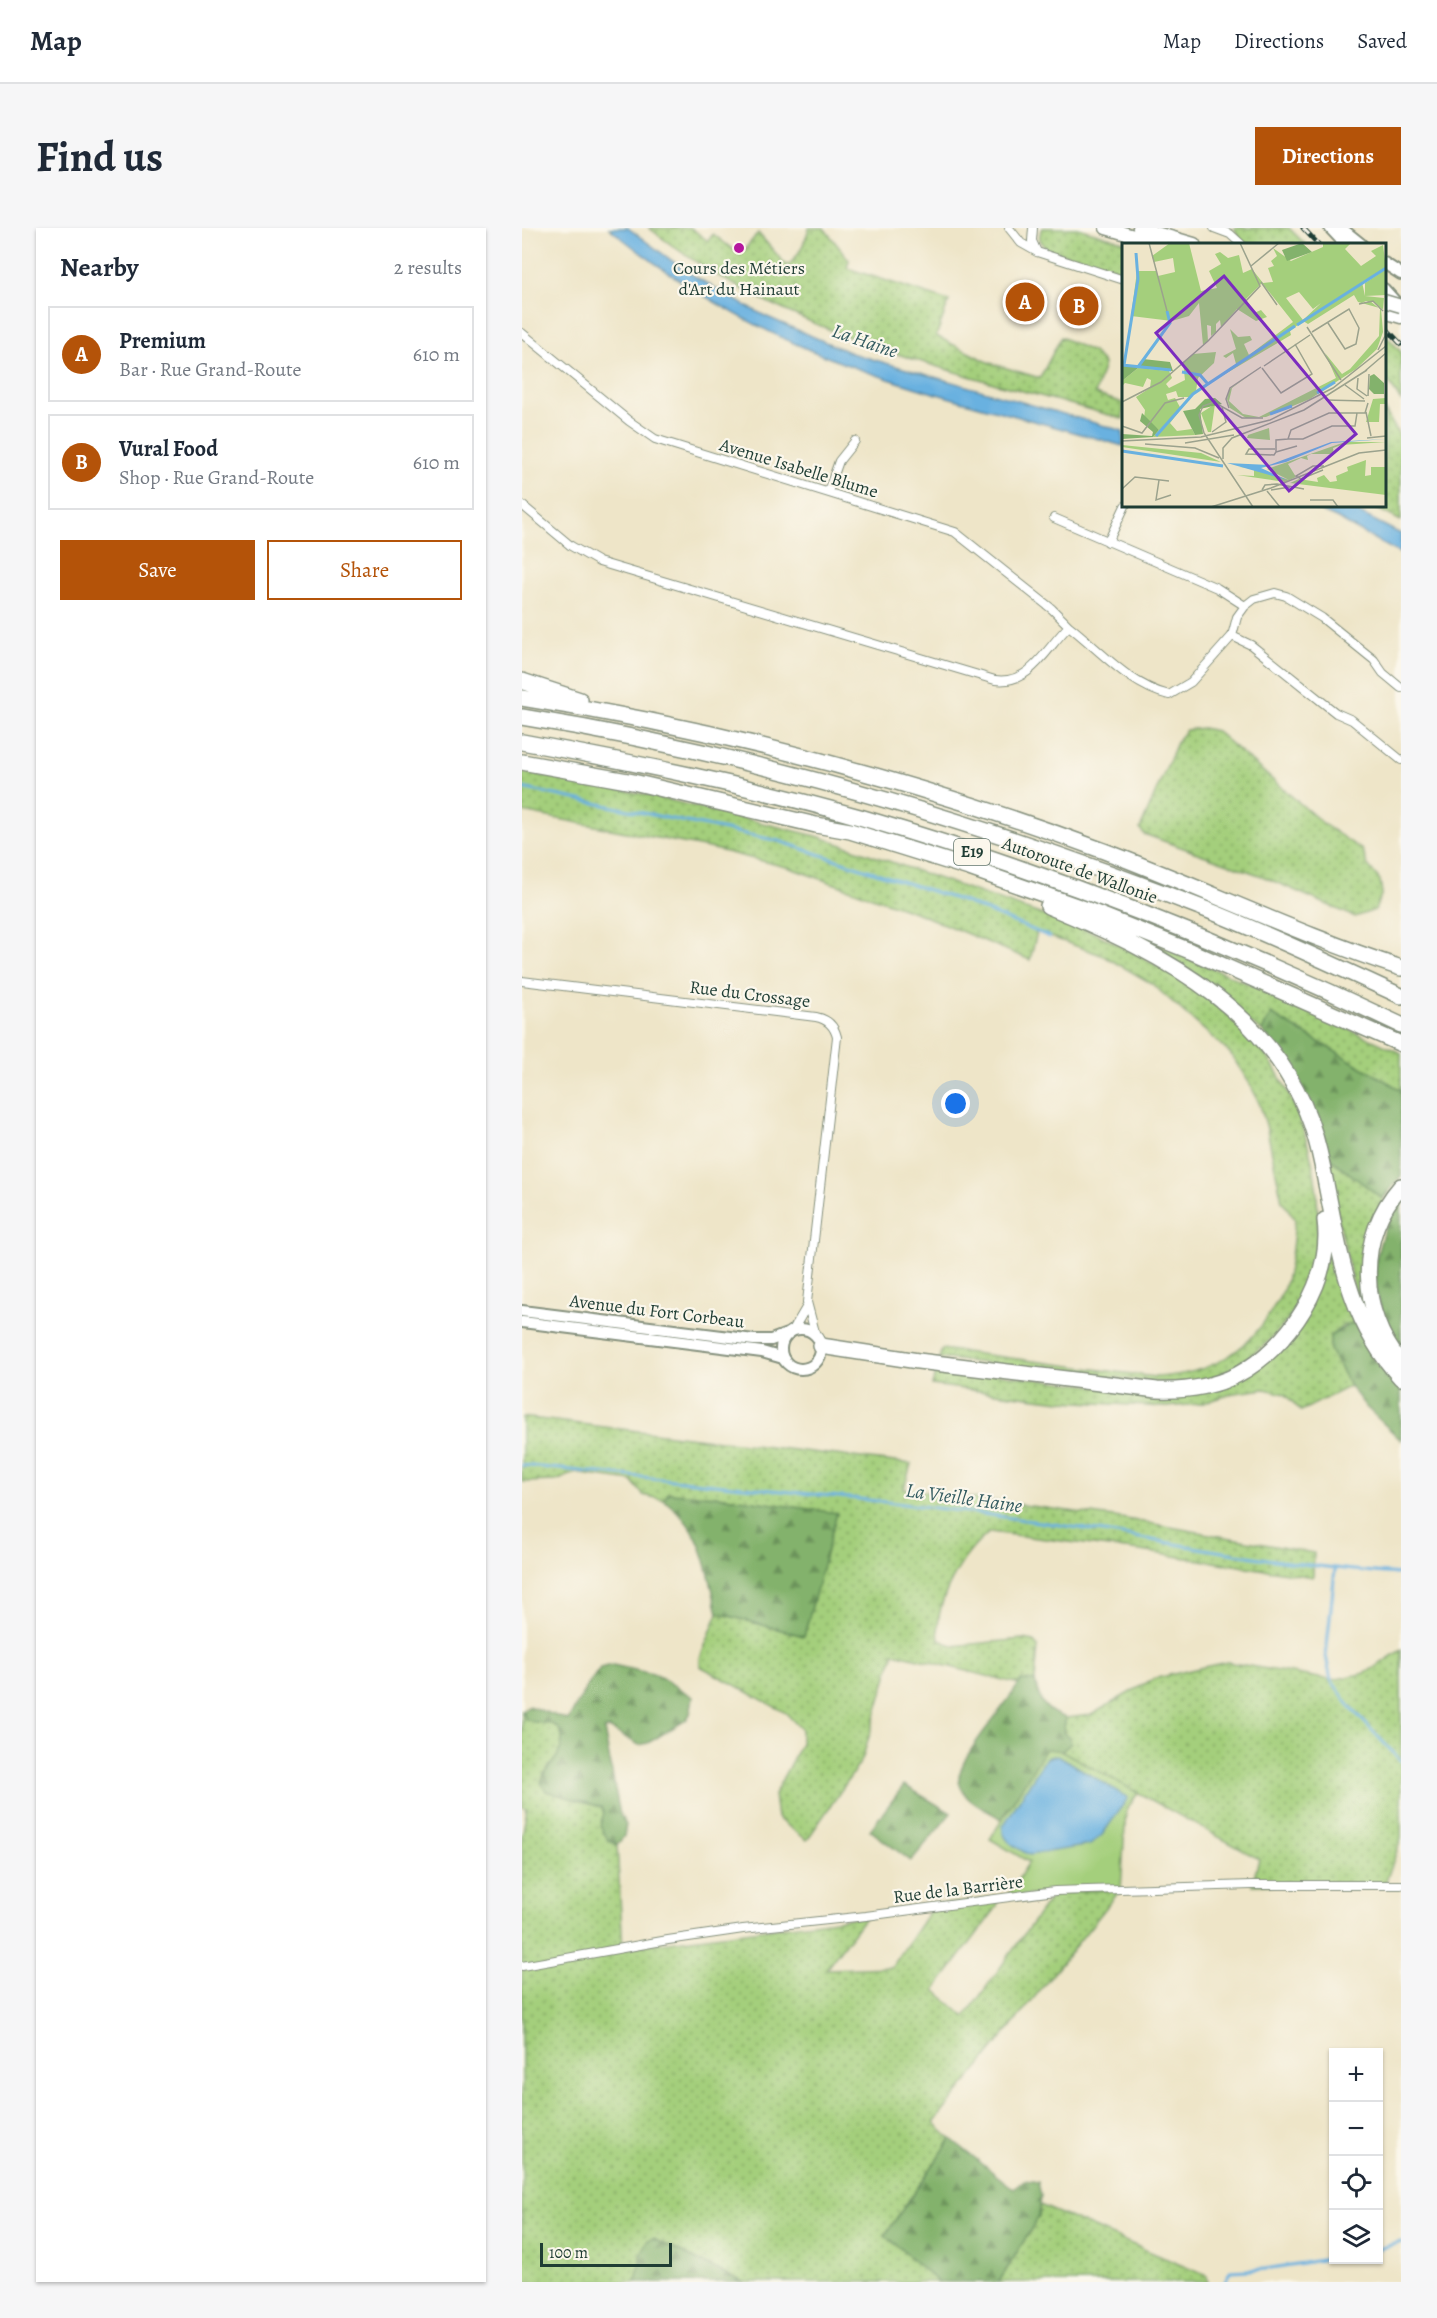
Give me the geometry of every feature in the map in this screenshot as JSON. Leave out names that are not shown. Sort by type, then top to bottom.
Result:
[{"type":"highway","points":[[522,681],[649,721]]},
{"type":"highway","points":[[522,698],[649,721],[774,750],[993,812],[1203,890],[1322,939],[1401,968]]},
{"type":"highway","name":"Autoroute de Wallonie","points":[[522,717],[641,739],[759,766],[867,794],[986,830],[1211,912],[1401,996]]},
{"type":"highway","name":"Autoroute de Wallonie","points":[[522,742],[637,763],[753,790],[861,818],[974,853],[1089,892],[1200,934],[1310,981],[1401,1025]]},
{"type":"highway","points":[[522,762],[633,782],[850,831],[905,848],[1084,909],[1262,981],[1401,1044]]},
{"type":"highway","points":[[816,825],[1044,904],[1138,945],[1212,991],[1235,1012],[1274,1054],[1293,1085],[1310,1121],[1319,1149],[1340,1257],[1356,1307],[1383,1359],[1401,1378]]},
{"type":"highway","points":[[1322,939],[1401,978]]},
{"type":"highway","points":[[818,1341],[907,1359],[1157,1390],[1194,1389],[1214,1384],[1237,1375],[1275,1346],[1306,1305],[1316,1282],[1326,1234],[1321,1193],[1324,1176]]},
{"type":"highway","points":[[1401,1186],[1379,1218],[1372,1238],[1368,1271],[1369,1292],[1375,1319],[1391,1351],[1401,1363]]},
{"type":"main road","points":[[1106,228],[1158,243]]},
{"type":"main road","points":[[1139,228],[1191,243]]},
{"type":"main road","points":[[1386,302],[1401,307]]},
{"type":"main road","points":[[1386,313],[1401,317]]},
{"type":"street","points":[[1009,228],[1021,243],[1037,252],[1122,279]]},
{"type":"street","points":[[1033,228],[1032,241],[1037,252]]},
{"type":"street","points":[[1214,228],[1230,234],[1240,243]]},
{"type":"street","points":[[1330,228],[1344,243]]},
{"type":"street","points":[[1341,228],[1360,243]]},
{"type":"street","points":[[1386,264],[1401,274]]},
{"type":"street","points":[[1386,291],[1401,307]]},
{"type":"street","name":"Avenue Isabelle Blume","points":[[522,333],[629,421],[656,439],[960,534],[1138,682],[1154,691],[1169,695],[1191,682],[1233,636],[1237,617],[1245,606]]},
{"type":"street","points":[[828,492],[839,461],[855,441]]},
{"type":"street","points":[[522,505],[571,546],[593,560],[995,680],[1013,680],[1028,672],[1069,626]]},
{"type":"street","points":[[1108,542],[1125,507]]},
{"type":"street","points":[[1054,518],[1217,588],[1245,606],[1254,599],[1275,593],[1286,596],[1318,615],[1346,636],[1401,688]]},
{"type":"street","points":[[1233,636],[1251,645],[1336,713],[1352,720],[1401,760]]},
{"type":"street","name":"Rue du Crossage","points":[[522,981],[816,1017],[831,1023],[837,1037],[807,1306]]},
{"type":"street","points":[[807,1306],[818,1341],[819,1358],[810,1367],[798,1369],[792,1367],[783,1358],[781,1345],[807,1306]]},
{"type":"street","name":"Avenue du Fort Corbeau","points":[[522,1311],[754,1340],[771,1340],[790,1332]]},
{"type":"street","name":"Avenue du Fort Corbeau","points":[[522,1322],[762,1352],[783,1358]]},
{"type":"street","points":[[790,1332],[806,1329],[818,1341]]},
{"type":"street","name":"Rue de la Barrière","points":[[522,1966],[743,1929],[1055,1891],[1252,1885],[1401,1885]]},
{"type":"green space","points":[[649,228],[691,228],[708,241],[713,234],[740,255],[758,233],[787,266],[801,249],[809,228],[824,228],[849,260],[847,268],[949,301],[936,336],[990,363],[1040,378],[1061,337],[1093,352],[1104,364],[1095,394],[1122,403],[1122,419],[937,367],[876,347],[816,324],[758,297],[702,266]]},
{"type":"green space","points":[[1042,228],[1078,228],[1129,243],[1122,243],[1122,271],[1047,249],[1040,239]]},
{"type":"green space","points":[[1234,228],[1289,228],[1304,243],[1242,243]]},
{"type":"green space","points":[[1386,335],[1401,352],[1401,401],[1386,378]]},
{"type":"green space","points":[[1386,413],[1401,438],[1401,521],[1374,507],[1386,507]]},
{"type":"green space","points":[[1203,728],[1216,731],[1325,825],[1362,850],[1367,864],[1380,880],[1382,893],[1375,910],[1355,917],[1262,876],[1144,834],[1140,829],[1179,738],[1186,730]]},
{"type":"green space","points":[[522,772],[648,795],[820,837],[1097,934],[1166,971],[1210,1000],[1249,1034],[1265,1054],[1286,1089],[1303,1128],[1314,1170],[1318,1212],[1315,1254],[1303,1293],[1282,1327],[1250,1356],[1223,1373],[1193,1383],[1152,1382],[939,1358],[942,1349],[1155,1377],[1192,1372],[1208,1366],[1238,1350],[1251,1338],[1263,1324],[1283,1291],[1290,1262],[1295,1219],[1282,1201],[1260,1105],[1250,1084],[1230,1053],[1151,983],[1104,956],[1037,932],[1030,960],[920,914],[790,868],[714,849],[522,812]]},
{"type":"green space","points":[[1112,926],[1261,989],[1401,1053],[1401,1090],[1271,1015],[1262,1031]]},
{"type":"green space","points":[[1271,1014],[1401,1090],[1401,1176],[1383,1199],[1324,1154],[1294,1075],[1277,1047],[1262,1031]]},
{"type":"green space","points":[[1324,1154],[1383,1199],[1375,1218],[1375,1328],[1354,1288]]},
{"type":"green space","points":[[1401,1201],[1401,1348],[1380,1305],[1375,1273],[1383,1234]]},
{"type":"green space","points":[[1331,1252],[1354,1322],[1343,1326],[1330,1336],[1330,1350],[1350,1386],[1301,1411],[1285,1394],[1265,1389],[1235,1393],[1200,1404],[1166,1407],[1060,1401],[932,1385],[937,1367],[1170,1395],[1269,1356]]},
{"type":"green space","points":[[1354,1322],[1377,1363],[1401,1389],[1401,1440],[1366,1407],[1350,1386],[1330,1350],[1330,1336]]},
{"type":"green space","points":[[522,1417],[911,1464],[904,1489],[1121,1518],[1314,1553],[1313,1577],[1141,1551],[990,1532],[969,1553],[952,1580],[940,1610],[939,1639],[952,1646],[1023,1639],[1033,1641],[1038,1647],[1035,1681],[1021,1680],[1019,1684],[894,1653],[862,1760],[807,1840],[777,1818],[774,1795],[801,1743],[801,1729],[786,1713],[700,1666],[700,1658],[718,1613],[804,1636],[836,1513],[718,1496],[668,1493],[664,1500],[643,1495],[632,1481],[575,1473],[556,1481],[522,1482]]},
{"type":"green space","points":[[668,1493],[718,1496],[837,1513],[804,1636],[718,1613],[702,1550],[688,1524],[664,1500]]},
{"type":"green space","points":[[1401,1650],[1401,1839],[1385,1884],[1252,1885],[1259,1859],[1062,1751],[1071,1743],[1063,1732],[1066,1718],[1091,1715],[1153,1679],[1227,1662],[1331,1680],[1366,1673]]},
{"type":"green space","points":[[613,1665],[657,1675],[693,1697],[690,1714],[686,1720],[648,1743],[639,1745],[609,1728],[604,1730],[620,1815],[626,1825],[624,1836],[617,1845],[608,1840],[600,1825],[604,1813],[601,1807],[546,1791],[541,1782],[559,1753],[561,1733],[553,1725],[526,1719],[522,1710],[529,1706],[568,1720],[600,1668]]},
{"type":"green space","points":[[1021,1680],[1035,1681],[1044,1705],[1059,1716],[1066,1718],[1063,1732],[1069,1737],[1071,1743],[1062,1751],[1046,1749],[1002,1819],[970,1800],[959,1781],[966,1758]]},
{"type":"green space","points":[[522,1710],[526,1718],[550,1723],[559,1729],[563,1739],[559,1757],[552,1764],[546,1791],[601,1807],[604,1813],[608,1840],[617,1845],[623,1948],[866,1916],[826,1969],[892,1967],[933,1906],[998,1898],[997,1907],[935,1990],[965,2017],[1055,1891],[1121,1889],[934,2123],[951,2139],[885,2235],[938,2282],[743,2282],[653,2239],[642,2253],[636,2282],[522,2282],[522,1837],[527,1808],[522,1807]]},
{"type":"green space","points":[[1046,1749],[1062,1751],[1138,1793],[1126,1811],[1121,1889],[1007,1897],[1029,1862],[990,1839]]},
{"type":"green space","points":[[904,1785],[951,1813],[911,1861],[870,1830]]},
{"type":"green space","points":[[951,2139],[1014,2189],[1024,2180],[1038,2182],[1041,2196],[1039,2216],[999,2282],[938,2282],[885,2235]]},
{"type":"green space","points":[[1040,2205],[1207,2276],[1208,2282],[999,2282],[1039,2216]]},
{"type":"green space","points":[[653,2239],[743,2282],[636,2282],[642,2253],[648,2240]]},
{"type":"water","points":[[609,228],[628,228],[686,271],[728,296],[765,316],[851,353],[1122,431],[1122,446],[916,388],[816,353],[723,307],[664,270]]},
{"type":"water","points":[[1310,507],[1348,507],[1401,534],[1401,554],[1336,518]]},
{"type":"water","points":[[1058,1755],[1128,1798],[1102,1835],[1090,1845],[1029,1855],[1007,1840],[1003,1826],[1046,1758]]},
{"type":"waterway","points":[[522,788],[779,841],[965,902],[1050,937]]},
{"type":"waterway","name":"La Vieille Haine","points":[[522,1465],[905,1504],[1078,1528],[1308,1565],[1401,1574]]},
{"type":"waterway","points":[[1335,1569],[1326,1656],[1331,1680],[1351,1708],[1401,1761]]},
{"type":"waterway","points":[[1383,2247],[1401,2242]]},
{"type":"waterway","points":[[1225,2282],[1230,2271],[1265,2269],[1329,2259]]},
{"type":"railway","points":[[1303,228],[1317,243]]},
{"type":"railway","points":[[1386,328],[1401,344]]},
{"type":"place","name":"Cours des Métiers d'Art du Hainaut","points":[[739,248]]},
{"type":"place","name":"Premium","points":[[1025,302]]},
{"type":"place","name":"Vural Food","points":[[1079,306]]},
{"type":"water label","name":"La Haine","points":[[865,341]]}]
